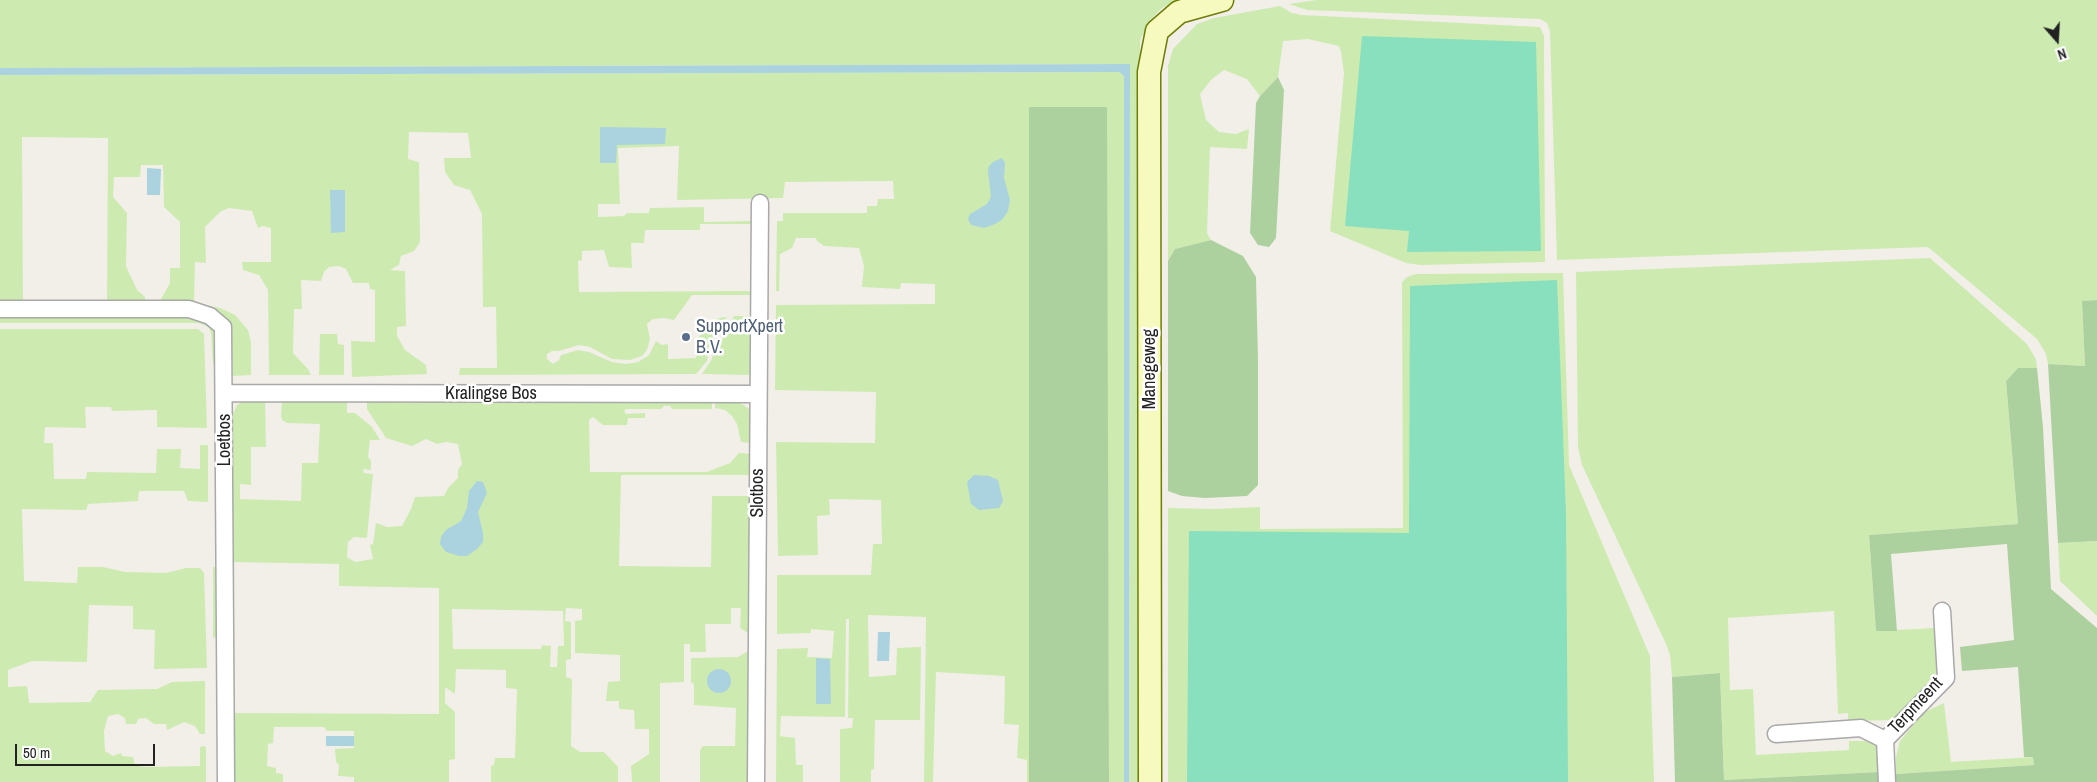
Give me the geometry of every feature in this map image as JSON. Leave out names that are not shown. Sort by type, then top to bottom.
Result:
[{"type":"street","name":"Manegeweg","points":[[1150,782],[1149,72],[1157,31],[1179,12],[1222,0]]},
{"type":"street","name":"Slotbos","points":[[756,782],[760,204]]},
{"type":"street","name":"Loetbos","points":[[0,309],[189,309],[210,316],[223,327],[226,782]]},
{"type":"street","name":"Kralingse Bos","points":[[224,393],[758,394]]},
{"type":"street","name":"Terpmeent","points":[[1887,782],[1885,740],[1946,678],[1942,611]]},
{"type":"street","name":"Terpmeent","points":[[1776,734],[1861,728],[1885,740]]},
{"type":"green space","points":[[0,0],[1178,0],[1162,8],[1151,19],[1140,40],[1144,782],[1129,782],[1130,64],[0,68]]},
{"type":"green space","points":[[1317,0],[2097,0],[2097,300],[2082,301],[2085,366],[2048,364],[2046,354],[2037,339],[1928,247],[1557,260],[1550,32],[1547,23],[1540,19],[1307,10],[1289,4]]},
{"type":"green space","points":[[1280,6],[1292,13],[1302,15],[1540,27],[1544,36],[1545,262],[1420,265],[1406,263],[1330,231],[1344,73],[1339,46],[1308,39],[1283,41],[1278,77],[1260,96],[1247,79],[1224,70],[1211,80],[1200,94],[1206,120],[1219,132],[1236,134],[1249,129],[1247,149],[1210,147],[1207,233],[1211,240],[1175,249],[1168,261],[1168,66],[1173,49],[1197,24],[1214,18]]},
{"type":"green space","points":[[1362,36],[1536,42],[1541,251],[1407,252],[1409,231],[1345,226]]},
{"type":"green space","points":[[1119,72],[1124,76],[1124,782],[1109,782],[1106,107],[1029,108],[1029,782],[1027,782],[1027,760],[1017,758],[1019,725],[1004,724],[1005,676],[936,672],[933,782],[924,782],[926,617],[868,615],[869,677],[896,675],[897,648],[921,647],[920,720],[875,720],[874,769],[871,770],[871,782],[840,782],[840,729],[852,728],[853,718],[848,718],[849,619],[846,619],[845,717],[781,716],[780,736],[795,738],[796,765],[803,765],[803,782],[776,782],[777,649],[808,648],[807,657],[832,658],[834,631],[811,629],[811,633],[777,634],[777,575],[871,575],[873,544],[882,544],[881,500],[829,499],[830,515],[817,516],[818,555],[778,556],[776,442],[875,443],[876,392],[775,390],[776,305],[935,304],[935,284],[901,283],[900,289],[862,287],[864,266],[859,248],[824,246],[816,238],[796,238],[792,248],[780,254],[779,291],[776,291],[777,221],[783,221],[783,213],[867,213],[867,206],[877,206],[878,199],[894,199],[893,181],[785,182],[783,198],[677,200],[679,146],[618,148],[620,204],[598,204],[598,217],[624,216],[627,213],[649,213],[650,208],[704,207],[704,222],[752,221],[752,224],[700,224],[700,230],[645,230],[644,243],[631,243],[632,268],[609,267],[604,250],[582,251],[582,260],[578,261],[579,292],[752,291],[752,295],[692,295],[674,320],[664,318],[653,319],[647,324],[650,339],[647,350],[642,356],[630,360],[612,359],[590,347],[579,345],[559,351],[552,351],[547,354],[547,359],[553,364],[559,360],[561,355],[578,350],[589,352],[612,362],[626,364],[638,362],[649,355],[656,341],[662,345],[668,344],[668,359],[696,358],[697,339],[714,320],[723,317],[727,318],[723,330],[710,340],[707,361],[696,374],[459,375],[460,368],[497,368],[496,307],[483,307],[482,214],[470,190],[454,185],[445,172],[444,158],[471,158],[468,133],[409,132],[408,159],[419,162],[420,242],[414,251],[401,256],[399,265],[390,270],[405,271],[406,326],[397,327],[397,336],[405,350],[426,365],[427,374],[352,377],[351,341],[375,342],[375,290],[370,289],[369,283],[353,283],[346,269],[339,266],[329,267],[324,272],[321,281],[301,280],[302,309],[294,309],[293,353],[311,375],[269,375],[268,290],[259,275],[243,270],[242,262],[271,262],[271,228],[262,226],[258,228],[252,211],[229,208],[220,212],[205,227],[206,263],[195,262],[194,302],[220,308],[235,315],[248,330],[251,342],[251,375],[233,376],[230,329],[222,315],[207,307],[160,301],[170,283],[170,268],[180,268],[180,222],[164,207],[163,165],[141,165],[140,177],[114,177],[113,197],[127,213],[126,266],[137,290],[145,297],[145,303],[107,302],[108,138],[22,137],[23,302],[0,303],[0,75]]},
{"type":"green space","points":[[1278,77],[1284,90],[1276,238],[1269,247],[1258,245],[1250,233],[1256,103]]},
{"type":"green space","points":[[1029,107],[1107,107],[1109,782],[1029,782]]},
{"type":"green space","points":[[1211,240],[1243,256],[1256,277],[1258,485],[1247,496],[1205,498],[1182,496],[1168,491],[1168,261],[1175,249]]},
{"type":"green space","points":[[1930,258],[2027,344],[2036,359],[2037,368],[2018,368],[2006,381],[2018,524],[1869,535],[1876,631],[1936,628],[1938,671],[1894,720],[1848,721],[1848,713],[1838,714],[1834,611],[1728,618],[1730,690],[1753,689],[1756,755],[1849,750],[1849,741],[1868,741],[1877,746],[1879,772],[1724,780],[1720,673],[1672,677],[1670,655],[1666,644],[1582,465],[1578,447],[1576,272]]},
{"type":"green space","points":[[1563,273],[1569,465],[1650,656],[1654,782],[1168,782],[1168,508],[1260,507],[1260,529],[1403,528],[1402,282],[1407,277],[1416,274]]},
{"type":"green space","points":[[1557,280],[1566,514],[1568,782],[1187,782],[1189,531],[1409,533],[1410,286]]},
{"type":"green space","points":[[2097,300],[2097,541],[2058,543],[2048,364],[2085,366],[2082,301]]},
{"type":"green space","points":[[734,316],[751,316],[750,375],[702,374],[712,359],[714,345],[727,335]]},
{"type":"green space","points":[[0,317],[191,317],[213,327],[217,335],[218,361],[213,365],[211,332],[208,327],[199,323],[0,323]]},
{"type":"green space","points":[[0,329],[198,329],[204,334],[207,428],[157,427],[157,410],[112,411],[111,407],[85,407],[86,428],[45,427],[44,443],[53,443],[54,479],[86,479],[87,472],[156,473],[157,449],[181,449],[180,468],[200,469],[200,445],[208,445],[208,502],[188,501],[184,491],[139,491],[138,501],[88,504],[86,510],[22,509],[24,581],[77,583],[78,567],[103,567],[125,572],[166,573],[186,568],[200,568],[204,573],[207,668],[154,669],[155,630],[133,629],[133,606],[89,605],[87,662],[32,661],[8,670],[8,687],[27,686],[29,703],[90,702],[98,690],[157,689],[172,682],[205,681],[205,734],[200,734],[195,726],[184,722],[167,730],[166,724],[154,724],[146,718],[138,719],[136,724],[126,724],[125,718],[118,714],[108,716],[104,731],[105,751],[113,756],[121,753],[122,756],[133,757],[135,765],[144,767],[200,766],[200,747],[206,747],[206,782],[0,782]]},
{"type":"green space","points":[[320,334],[337,334],[338,344],[344,345],[344,375],[319,375]]},
{"type":"green space","points":[[2018,368],[2037,368],[2043,427],[2051,589],[2097,628],[2097,782],[1896,782],[1896,774],[2034,765],[2033,757],[2024,757],[2018,667],[1962,671],[1960,647],[2014,640],[2007,544],[1891,554],[1897,631],[1876,631],[1869,535],[2018,524],[2006,381]]},
{"type":"green space","points":[[246,400],[265,400],[266,447],[251,447],[251,485],[240,484],[240,499],[301,501],[302,463],[318,463],[320,424],[287,423],[282,420],[282,401],[347,401],[347,413],[355,413],[372,427],[380,440],[370,440],[368,457],[371,461],[371,470],[363,469],[364,473],[373,474],[367,538],[354,537],[348,542],[347,557],[355,562],[373,559],[370,545],[373,544],[376,523],[387,527],[402,526],[415,497],[444,496],[448,488],[458,478],[458,470],[462,464],[458,444],[446,442],[437,444],[426,439],[412,446],[386,438],[367,409],[367,401],[712,401],[712,409],[672,409],[670,406],[664,406],[661,409],[626,409],[624,411],[626,414],[645,413],[645,418],[628,418],[627,425],[603,425],[593,417],[589,420],[590,472],[707,472],[730,463],[739,453],[751,454],[751,475],[621,475],[619,566],[711,567],[712,496],[750,496],[751,635],[740,628],[741,608],[731,608],[731,624],[705,624],[706,652],[690,652],[690,644],[684,644],[684,682],[660,683],[660,782],[632,782],[631,766],[649,754],[649,729],[635,729],[634,710],[619,709],[619,701],[606,701],[608,682],[620,681],[620,655],[575,653],[575,621],[582,620],[582,609],[566,608],[565,621],[571,622],[571,659],[566,660],[566,677],[572,679],[571,746],[580,752],[604,752],[618,767],[618,782],[491,782],[491,766],[494,765],[495,758],[515,758],[517,689],[506,688],[506,670],[456,669],[455,694],[445,687],[445,703],[455,712],[455,759],[449,760],[449,782],[354,782],[354,777],[338,776],[339,765],[336,762],[335,749],[354,748],[354,731],[327,731],[324,727],[274,727],[273,743],[268,744],[267,766],[276,768],[276,773],[283,774],[283,782],[230,782],[230,713],[439,714],[439,588],[339,586],[339,564],[231,562],[230,421],[237,405]],"holes":[[[452,609],[563,611],[564,646],[558,646],[557,667],[550,667],[551,646],[542,645],[541,649],[453,649]]]},
{"type":"green space","points":[[715,400],[738,401],[749,409],[751,416],[751,443],[741,442],[737,424],[725,410],[715,408]]},
{"type":"green space","points":[[2097,541],[2097,616],[2060,581],[2058,543]]},
{"type":"green space","points":[[213,567],[217,567],[217,637],[213,638]]},
{"type":"green space","points":[[750,650],[752,782],[700,782],[700,750],[703,746],[735,746],[736,708],[694,705],[694,684],[691,682],[691,658],[738,657]]},
{"type":"green space","points":[[1720,673],[1724,780],[1879,772],[1879,782],[1675,782],[1672,677]]},
{"type":"green space","points":[[1944,703],[1951,762],[2033,757],[2034,765],[1896,774],[1896,757],[1900,741],[1923,713]]},
{"type":"water","points":[[1130,64],[1129,782],[1124,782],[1124,76],[1119,72],[0,75],[0,68]]},
{"type":"water","points":[[600,127],[666,128],[665,144],[617,145],[616,163],[600,163]]},
{"type":"water","points":[[1002,158],[1005,163],[1004,178],[1010,200],[1008,211],[1002,220],[993,225],[984,228],[971,225],[968,219],[970,214],[987,204],[991,197],[989,166]]},
{"type":"water","points":[[147,168],[161,169],[160,195],[147,195]]},
{"type":"water","points":[[330,190],[345,190],[345,232],[331,233]]},
{"type":"water","points":[[974,475],[989,476],[998,480],[1003,501],[999,508],[979,510],[971,504],[967,482]]},
{"type":"water","points":[[477,481],[483,482],[487,493],[478,512],[483,542],[467,556],[446,552],[440,544],[441,537],[446,530],[461,521],[467,508],[469,491]]},
{"type":"water","points":[[878,632],[890,632],[889,661],[877,661]]},
{"type":"water","points":[[816,658],[830,659],[831,704],[816,704]]},
{"type":"water","points":[[719,669],[727,673],[731,681],[727,689],[719,693],[711,689],[707,681],[711,673]]},
{"type":"water","points":[[326,736],[354,736],[354,746],[326,746]]},
{"type":"place","name":"SupportXpert B.V.","points":[[686,337]]}]
